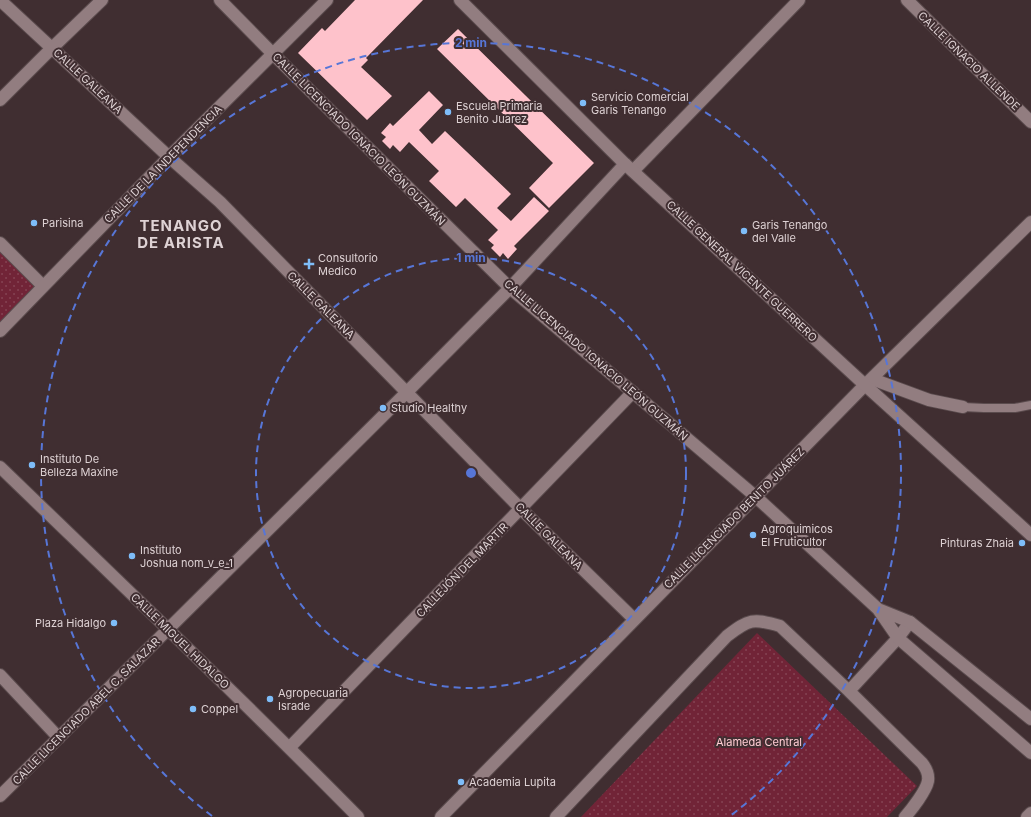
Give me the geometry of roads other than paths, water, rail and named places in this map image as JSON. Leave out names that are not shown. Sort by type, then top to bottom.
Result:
[{"type":"street","name":"CALLE GALEANA","points":[[0,0],[169,157],[220,202],[521,509],[634,619]]},
{"type":"street","points":[[0,100],[102,0]]},
{"type":"street","name":"CALLE LICENCIADO IGNACIO LEÓN GUZMÁN","points":[[220,0],[510,288],[755,496],[878,609],[898,638],[1031,753]]},
{"type":"street","name":"CALLE DE LA INDEPENDENCIA","points":[[0,331],[169,157],[327,0]]},
{"type":"street","name":"CALLE GENERAL VICENTE GUERRERO","points":[[460,0],[629,168],[869,382],[1031,535]]},
{"type":"street","name":"CALLE LICENCIADO ABEL C. SALAZAR","points":[[0,796],[799,0]]},
{"type":"street","name":"CALLE IGNACIO ALLENDE","points":[[907,0],[1031,122]]},
{"type":"street","name":"CALLE LICENCIADO BENITO JUÁREZ","points":[[441,817],[755,496],[1031,222]]},
{"type":"street","points":[[0,243],[43,286]]},
{"type":"street","points":[[869,382],[930,400],[963,407]]},
{"type":"street","name":"CALLEJÓN DEL MARTIR","points":[[290,747],[633,392]]},
{"type":"street","name":"CALLE MIGUEL HIDALGO","points":[[0,467],[290,747],[358,817]]},
{"type":"street","name":"CALLE LICENCIADO IGNACIO LEÓN GUZMÁN","points":[[878,609],[910,622],[1031,719]]},
{"type":"street","points":[[556,817],[727,636],[741,625],[754,620],[780,626],[922,763],[927,770],[928,781],[923,792],[905,817]]},
{"type":"street","points":[[848,691],[898,638],[910,622]]},
{"type":"street","points":[[0,675],[59,738]]},
{"type":"street","points":[[1027,817],[1031,813]]},
{"type":"lane","points":[[963,407],[1015,408],[1031,405]]},
{"type":"place","name":"Servicio Comercial Garis Tenango","points":[[583,103]]},
{"type":"place","name":"Escuela Primaria Benito Juarez","points":[[448,112]]},
{"type":"place","name":"Parisina","points":[[34,223]]},
{"type":"place","name":"Garis Tenango del Valle","points":[[744,231]]},
{"type":"place","name":"Consultorio Medico","points":[[309,264]]},
{"type":"place","name":"Studio Healthy","points":[[383,408]]},
{"type":"place","name":"Instituto De Belleza Maxine","points":[[32,465]]},
{"type":"place","name":"Agroquimicos El Fruticultor","points":[[753,535]]},
{"type":"place","name":"Pinturas Zhaia","points":[[1022,543]]},
{"type":"place","name":"Instituto Joshua nom_v_e_1","points":[[132,556]]},
{"type":"place","name":"Plaza Hidalgo","points":[[114,623]]},
{"type":"place","name":"Agropecuaria Israde","points":[[270,699]]},
{"type":"place","name":"Coppel","points":[[193,709]]},
{"type":"place","name":"Academia Lupita","points":[[461,782]]},
{"type":"district","name":"TENANGO DE ARISTA","points":[[181,234]]},
{"type":"park label","name":"Alameda Central","points":[[759,742]]}]
